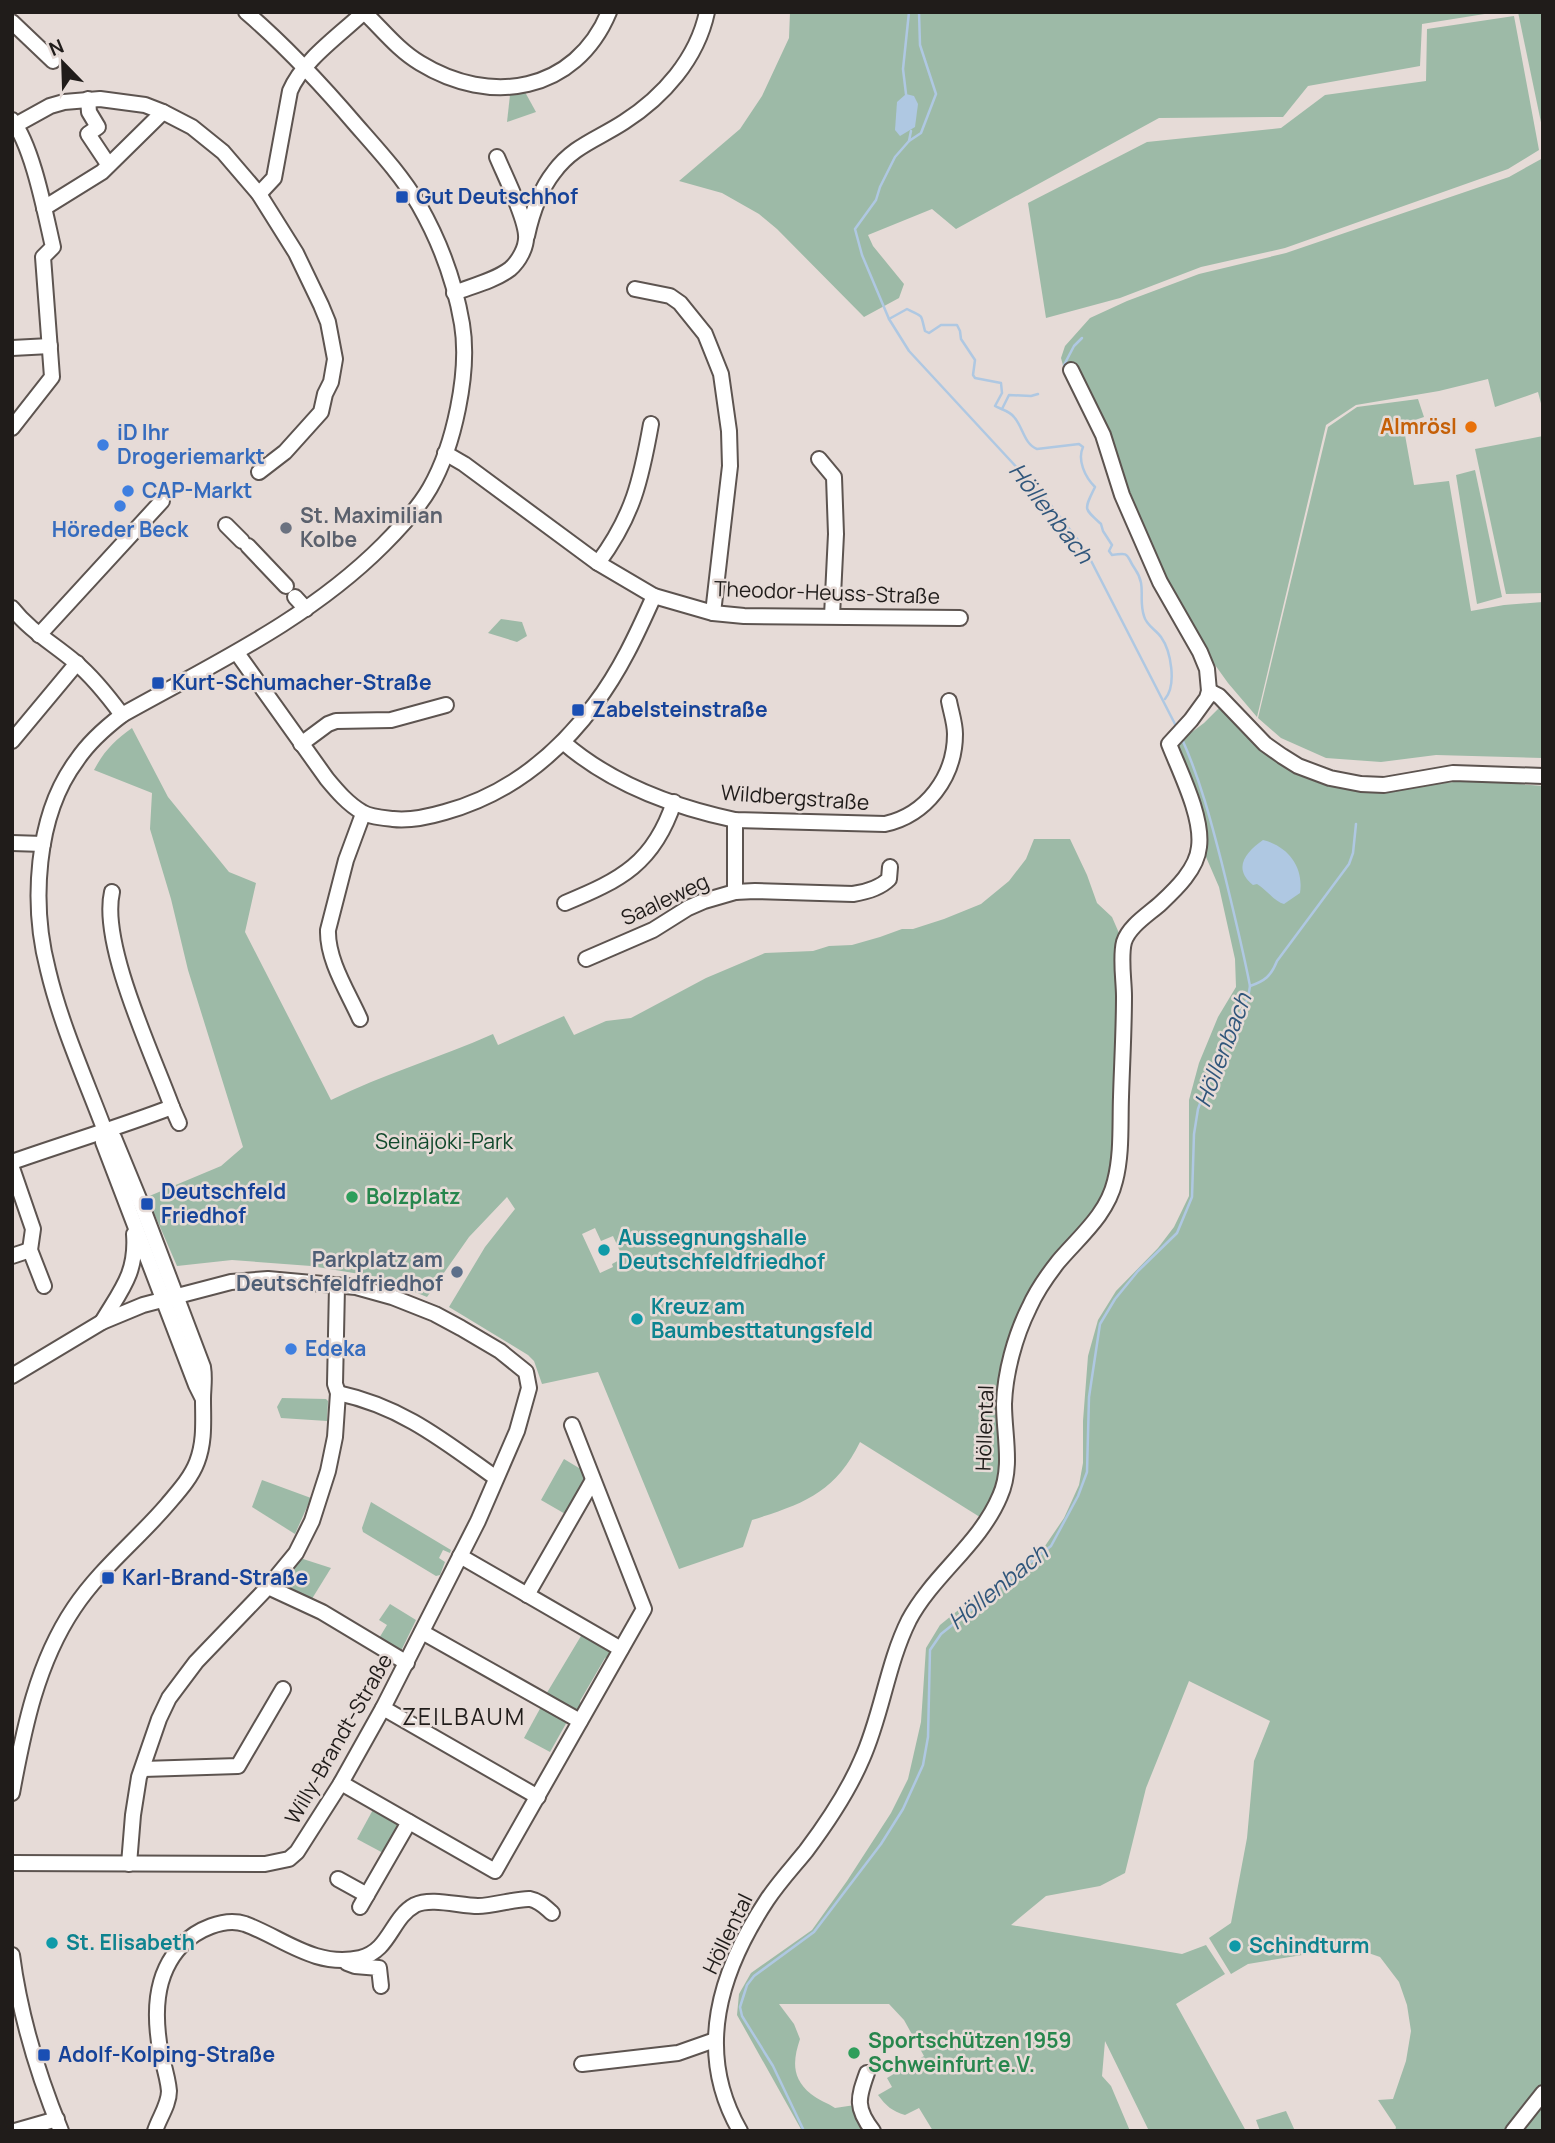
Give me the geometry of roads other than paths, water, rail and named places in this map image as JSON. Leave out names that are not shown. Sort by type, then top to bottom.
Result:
[{"type":"street","points":[[169,1298],[132,1219],[103,1142],[105,1131],[58,1005],[44,957],[39,900],[43,844],[55,803],[75,762],[97,736],[122,715],[237,653],[306,609],[365,562],[403,523],[430,488],[445,453],[456,416],[463,358],[462,324],[454,293],[436,240],[409,188],[305,66],[246,12]]},
{"type":"street","points":[[259,194],[274,178],[290,91],[295,79],[305,66],[364,12],[398,47],[420,64],[472,85],[502,88],[525,86],[564,68],[597,36],[610,12]]},
{"type":"street","points":[[454,293],[510,269],[524,250],[536,202],[554,172],[578,148],[640,110],[678,73],[696,47],[707,12]]},
{"type":"street","points":[[12,22],[53,61]]},
{"type":"street","points":[[12,428],[51,377],[43,257],[53,247],[32,167],[14,124],[64,102],[88,99],[124,101],[163,112],[192,127],[223,152],[259,194],[296,253],[328,322],[335,359],[321,412],[285,452],[259,472]]},
{"type":"street","points":[[88,99],[89,112],[98,127],[88,134],[108,164]]},
{"type":"street","points":[[44,208],[102,172],[163,112]]},
{"type":"street","points":[[497,157],[527,236]]},
{"type":"street","points":[[635,289],[670,296],[680,303],[705,334],[721,374],[729,430],[730,466],[713,613]]},
{"type":"street","points":[[12,348],[50,346]]},
{"type":"street","points":[[1071,370],[1103,435],[1122,495],[1160,582],[1200,652],[1207,669],[1209,691],[1219,696],[1265,744],[1298,766],[1330,778],[1361,784],[1384,785],[1453,773],[1543,776]]},
{"type":"street","points":[[598,563],[623,526],[635,499],[651,424]]},
{"type":"street","name":"Theodor-Heuss-Straße","points":[[445,453],[464,464],[598,563],[654,596],[713,613],[754,616],[960,618]]},
{"type":"street","points":[[819,459],[834,477],[836,534],[832,616]]},
{"type":"street","points":[[38,635],[162,501]]},
{"type":"street","points":[[226,525],[306,609]]},
{"type":"street","points":[[237,653],[338,793],[363,814],[412,820],[454,810],[483,799],[512,783],[563,742],[596,703],[621,666],[654,596]]},
{"type":"street","points":[[12,608],[38,635],[91,677],[122,715]]},
{"type":"street","points":[[12,741],[76,663]]},
{"type":"street","name":"Höllental","points":[[740,2131],[733,2120],[720,2082],[715,2040],[720,2001],[730,1969],[769,1896],[810,1845],[844,1796],[863,1757],[910,1619],[938,1580],[986,1523],[1001,1494],[1007,1466],[1004,1403],[1020,1328],[1039,1289],[1105,1206],[1115,1184],[1120,1156],[1124,943],[1135,926],[1180,884],[1198,853],[1195,813],[1169,744],[1207,698],[1209,691]]},
{"type":"street","name":"Wildbergstraße","points":[[563,742],[621,781],[674,803],[735,820],[885,824],[908,817],[932,797],[948,768],[955,735],[949,701]]},
{"type":"street","points":[[301,744],[336,721],[391,720],[446,705]]},
{"type":"street","points":[[565,903],[604,886],[632,869],[662,832],[674,803]]},
{"type":"street","points":[[360,1019],[330,950],[328,930],[346,860],[363,814]]},
{"type":"street","name":"Saaleweg","points":[[586,960],[653,930],[688,908],[735,892],[735,820]]},
{"type":"street","points":[[12,843],[43,844]]},
{"type":"street","points":[[735,892],[853,894],[884,884],[889,879],[890,867]]},
{"type":"street","points":[[112,892],[111,918],[125,984],[179,1123]]},
{"type":"street","points":[[12,1161],[172,1107]]},
{"type":"street","points":[[12,1793],[35,1690],[54,1644],[75,1607],[95,1581],[187,1480],[197,1462],[205,1422],[203,1399],[195,1385],[169,1298],[114,1138],[105,1131]]},
{"type":"street","points":[[12,1168],[33,1229],[30,1250],[44,1286]]},
{"type":"street","points":[[102,1322],[131,1273],[135,1247],[132,1219]]},
{"type":"street","points":[[12,1256],[30,1250]]},
{"type":"street","points":[[12,1376],[102,1322],[143,1305],[231,1282],[250,1280],[337,1286],[335,1384],[338,1393],[335,1437],[319,1501],[296,1553],[268,1587],[196,1662],[169,1698],[139,1777],[129,1864]]},
{"type":"street","name":"Willy-Brandt-Straße","points":[[12,1863],[265,1864],[289,1859],[304,1842],[341,1783],[407,1663],[460,1556],[517,1432],[528,1395],[529,1381],[523,1369],[500,1351],[435,1314],[376,1292],[337,1286]]},
{"type":"street","points":[[338,1393],[373,1402],[404,1416],[496,1478]]},
{"type":"street","points":[[341,1783],[495,1871],[644,1609],[572,1425]]},
{"type":"street","points":[[527,1595],[593,1480]]},
{"type":"street","points":[[460,1556],[621,1649]]},
{"type":"street","points":[[268,1587],[322,1612],[407,1663]]},
{"type":"street","points":[[422,1632],[580,1721]]},
{"type":"street","points":[[143,1769],[237,1766],[283,1689]]},
{"type":"street","points":[[383,1708],[538,1797]]},
{"type":"street","points":[[338,1879],[364,1901],[409,1822]]},
{"type":"street","points":[[340,1961],[360,1958],[374,1952],[385,1943],[407,1910],[423,1901],[482,1906],[528,1899],[541,1903],[552,1913]]},
{"type":"street","points":[[155,2131],[169,2091],[155,2017],[156,2000],[164,1975],[181,1946],[196,1934],[220,1923],[244,1924],[295,1949],[355,1966],[379,1968],[380,1986]]},
{"type":"street","points":[[12,1955],[29,2038],[59,2125],[15,2131]]},
{"type":"street","points":[[582,2064],[678,2053],[715,2040]]},
{"type":"street","points":[[867,2073],[859,2100],[863,2118],[873,2131]]},
{"type":"street","points":[[1513,2131],[1543,2093]]},
{"type":"water","points":[[906,94],[914,96],[918,104],[915,127],[900,136],[895,130],[897,102]]},
{"type":"water","points":[[1263,840],[1280,847],[1297,866],[1300,893],[1284,904],[1257,884],[1253,885],[1243,872],[1242,866],[1247,855]]},
{"type":"waterway","points":[[906,94],[903,69],[909,12]]},
{"type":"waterway","name":"Höllenbach","points":[[919,12],[920,45],[936,94],[921,133],[909,141],[895,157],[876,200],[855,229],[862,255],[889,319],[909,351],[1046,499],[1085,549],[1176,726]]},
{"type":"waterway","name":"Höllenbach","points":[[909,141],[911,131]]},
{"type":"waterway","points":[[889,319],[907,309],[920,316],[925,331],[929,333],[941,325],[957,325],[961,339],[975,360],[973,375],[975,378],[1001,383],[1002,393],[995,406],[1012,415],[1033,447],[1037,449],[1079,444],[1083,447],[1083,468],[1095,487],[1087,505],[1088,511],[1101,524],[1112,545],[1109,551],[1112,555],[1127,556],[1139,575],[1145,619],[1161,637],[1168,651],[1172,677],[1165,699]]},
{"type":"waterway","points":[[1064,365],[1074,346],[1082,338]]},
{"type":"waterway","points":[[1002,409],[1009,395],[1038,394]]},
{"type":"waterway","name":"Höllenbach","points":[[804,2131],[773,2066],[742,2016],[740,2007],[747,1985],[754,1976],[814,1932],[881,1844],[903,1809],[923,1765],[928,1737],[930,1650],[941,1634],[1051,1546],[1078,1496],[1087,1472],[1089,1397],[1100,1324],[1115,1299],[1138,1271],[1177,1233],[1192,1197],[1194,1134],[1198,1109],[1215,1062],[1248,998],[1250,986],[1222,864],[1200,785],[1182,739]]},
{"type":"waterway","points":[[1417,772],[1431,770]]},
{"type":"waterway","points":[[1250,986],[1270,974],[1349,864],[1356,824]]},
{"type":"place","name":"Gut Deutschhof","points":[[402,197]]},
{"type":"place","name":"Almrösl","points":[[1471,427]]},
{"type":"place","name":"iD Ihr Drogeriemarkt","points":[[103,445]]},
{"type":"place","name":"CAP-Markt","points":[[128,491]]},
{"type":"place","name":"Höreder Beck","points":[[120,506]]},
{"type":"place","name":"St. Maximilian Kolbe","points":[[286,528]]},
{"type":"place","name":"Kurt-Schumacher-Straße","points":[[158,683]]},
{"type":"place","name":"Zabelsteinstraße","points":[[578,710]]},
{"type":"place","name":"Bolzplatz","points":[[352,1197]]},
{"type":"place","name":"Deutschfeld Friedhof","points":[[147,1204]]},
{"type":"place","name":"Aussegnungshalle Deutschfeldfriedhof","points":[[604,1250]]},
{"type":"place","name":"Parkplatz am Deutschfeldfriedhof","points":[[457,1272]]},
{"type":"place","name":"Kreuz am Baumbesttatungsfeld","points":[[637,1319]]},
{"type":"place","name":"Edeka","points":[[291,1349]]},
{"type":"place","name":"Karl-Brand-Straße","points":[[108,1578]]},
{"type":"place","name":"St. Elisabeth","points":[[52,1943]]},
{"type":"place","name":"Schindturm","points":[[1235,1946]]},
{"type":"place","name":"Sportschützen 1959 Schweinfurt e.V.","points":[[854,2053]]},
{"type":"place","name":"Adolf-Kolping-Straße","points":[[44,2055]]},
{"type":"district","name":"ZEILBAUM","points":[[464,1717]]},
{"type":"park label","name":"Seinäjoki-Park","points":[[444,1142]]}]
